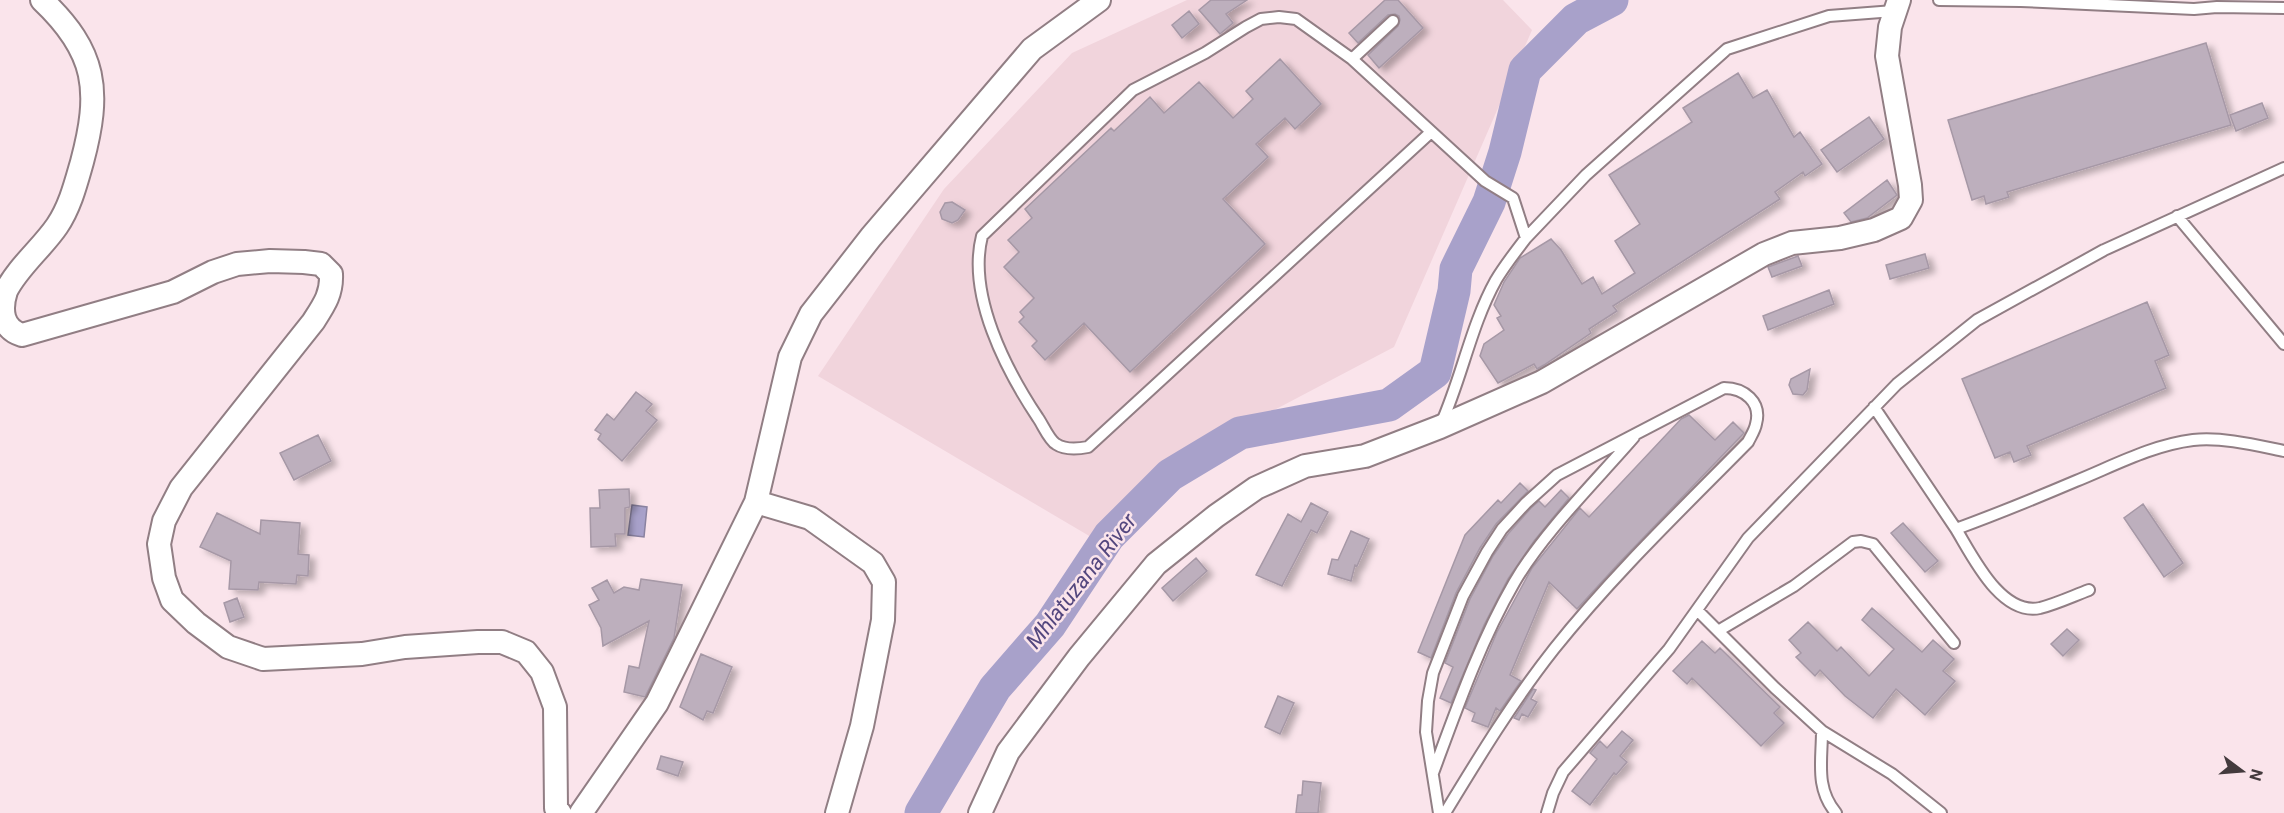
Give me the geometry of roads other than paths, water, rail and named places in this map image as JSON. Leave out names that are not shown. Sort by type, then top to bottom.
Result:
[{"type":"street","points":[[42,0],[59,16],[77,41],[93,77],[93,104],[89,138],[75,189],[58,225],[6,291],[0,310],[5,324],[12,332],[22,335],[173,292],[213,272],[237,264],[270,261],[304,262],[321,264],[331,274],[332,286],[329,299],[181,488],[164,521],[159,544],[164,578],[172,600],[196,623],[228,647],[263,659],[362,654],[405,647],[478,642],[502,642],[526,652],[542,672],[555,707],[556,808],[560,813]]},
{"type":"street","points":[[581,813],[657,704],[756,502],[790,357],[811,314],[871,237],[1032,49],[1099,0]]},
{"type":"street","points":[[980,813],[1008,752],[1079,657],[1156,564],[1216,516],[1256,488],[1305,466],[1365,456],[1440,427],[1542,382],[1764,254],[1792,243],[1840,238],[1874,230],[1901,218],[1911,200],[1910,185],[1887,56],[1890,27],[1897,5]]},
{"type":"street","points":[[756,502],[810,518],[873,563],[884,582],[883,620],[862,726],[837,813]]},
{"type":"lane","points":[[1939,0],[2021,1],[2194,9],[2284,8]]},
{"type":"lane","points":[[1440,427],[1454,394],[1483,307],[1500,273],[1526,238],[1586,175],[1727,49],[1829,16],[1897,5]]},
{"type":"lane","points":[[1430,133],[1088,447],[1066,448],[1055,444],[1002,356],[979,285],[978,253],[982,237],[1133,90],[1205,53],[1261,19],[1279,16],[1296,19],[1352,59],[1430,133],[1485,181],[1514,198],[1526,238]]},
{"type":"lane","points":[[1352,59],[1393,21]]},
{"type":"lane","points":[[1547,813],[1552,793],[1563,772],[1669,649],[1748,538],[1897,384],[1977,320],[2104,250],[2284,168]]},
{"type":"lane","points":[[2177,216],[2284,344]]},
{"type":"lane","points":[[1439,813],[1426,732],[1433,673],[1463,596],[1486,552],[1502,529],[1557,475],[1724,388],[1737,388],[1756,406],[1757,423],[1748,442],[1621,571],[1554,649],[1519,697],[1445,813]]},
{"type":"lane","points":[[1874,407],[1956,529],[1981,571],[2007,600],[2018,607],[2040,608],[2089,590]]},
{"type":"lane","points":[[1433,774],[1458,704],[1484,644],[1515,582],[1538,548],[1638,433]]},
{"type":"lane","points":[[1956,529],[2001,513],[2137,455],[2176,443],[2195,440],[2245,443],[2284,451]]},
{"type":"lane","points":[[1718,631],[1794,586],[1853,542],[1861,541],[1873,544],[1954,643]]},
{"type":"lane","points":[[1697,610],[1822,731],[1892,774],[1941,813]]},
{"type":"lane","points":[[1822,731],[1822,787],[1826,801],[1836,813]]},
{"type":"waterway","name":"Mhlatuzana River","points":[[921,813],[995,688],[1050,625],[1109,536],[1170,475],[1240,433],[1389,405],[1435,372],[1454,291],[1456,269],[1489,202],[1505,152],[1525,70],[1576,19],[1612,0]]}]
